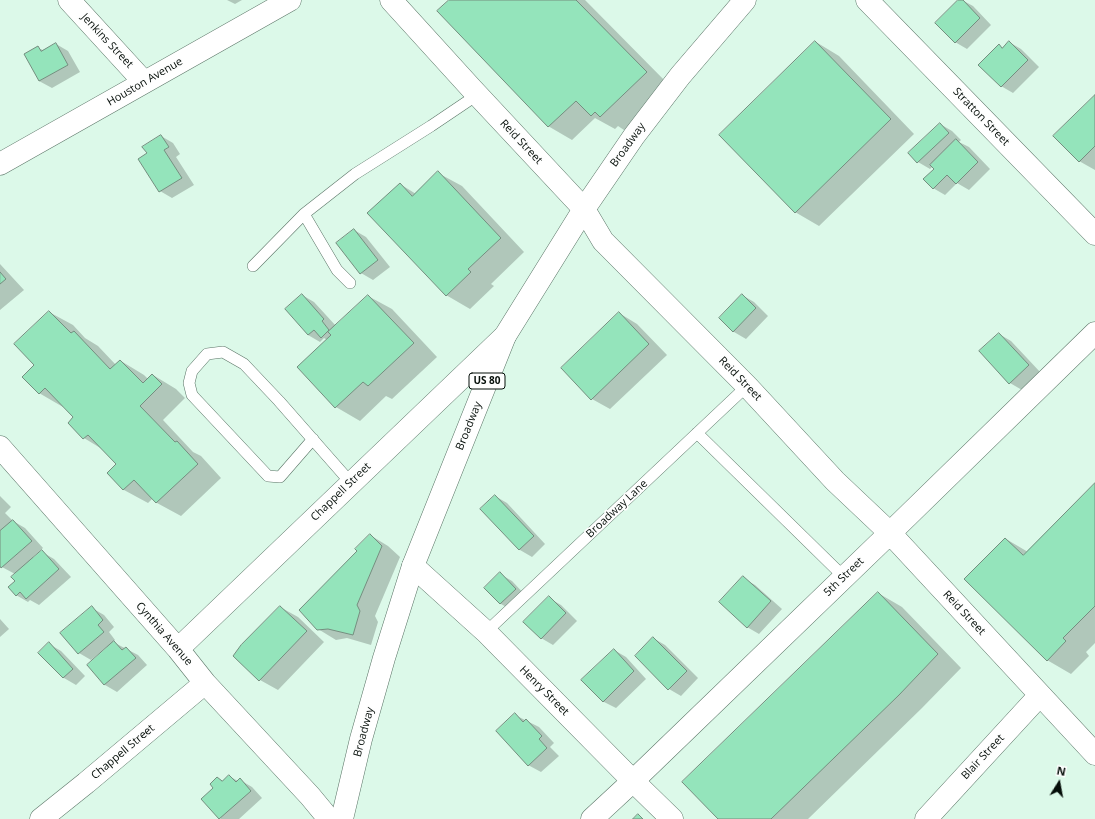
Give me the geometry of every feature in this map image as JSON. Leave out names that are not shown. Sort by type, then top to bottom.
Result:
[{"type":"street","name":"Jenkins Street","points":[[69,0],[144,82]]},
{"type":"street","name":"Houston Avenue","points":[[0,164],[290,0]]},
{"type":"street","name":"Reid Street","points":[[392,0],[584,209],[603,242],[747,386],[835,481],[890,533],[1095,754]]},
{"type":"street","name":"Broadway","points":[[342,819],[361,739],[384,658],[413,566],[505,336],[584,209],[634,136],[680,76],[745,0]]},
{"type":"street","name":"Stratton Street","points":[[866,0],[1095,234]]},
{"type":"street","name":"5th Street","points":[[592,819],[890,533],[1095,333]]},
{"type":"street","name":"Chappell Street","points":[[178,649],[505,336]]},
{"type":"street","name":"Cynthia Avenue","points":[[0,447],[178,649],[205,683],[310,796],[329,819]]},
{"type":"street","name":"Henry Street","points":[[413,566],[486,632],[672,819]]},
{"type":"street","name":"Chappell Street","points":[[41,819],[86,784],[205,683]]},
{"type":"street","name":"Blair Street","points":[[926,819],[1040,695]]},
{"type":"lane","points":[[253,266],[304,214],[355,174],[478,95]]},
{"type":"lane","points":[[304,214],[337,270],[350,283]]},
{"type":"lane","points":[[313,439],[280,477],[268,476],[192,395],[189,383],[192,371],[207,354],[223,352],[244,364],[279,401],[313,439],[351,483]]},
{"type":"lane","name":"Broadway Lane","points":[[486,632],[747,386]]},
{"type":"lane","points":[[697,433],[844,577]]},
{"type":"building","points":[[449,0],[576,0],[647,72],[600,117],[595,112],[591,116],[576,101],[548,127],[437,11]]},
{"type":"building","points":[[958,0],[963,0],[980,18],[955,43],[935,23]]},
{"type":"building","points":[[815,41],[891,119],[795,213],[719,135]]},
{"type":"building","points":[[1009,41],[1028,60],[1001,87],[978,65],[999,44],[1002,48]]},
{"type":"building","points":[[56,43],[68,65],[39,81],[24,54],[38,46],[41,51]]},
{"type":"building","points":[[1095,95],[1095,146],[1079,162],[1053,136]]},
{"type":"building","points":[[940,123],[949,133],[917,163],[908,153]]},
{"type":"building","points":[[161,135],[169,147],[164,150],[182,178],[159,192],[138,159],[147,153],[142,147]]},
{"type":"building","points":[[956,139],[978,162],[956,184],[947,175],[933,189],[923,179],[934,169],[930,165]]},
{"type":"building","points":[[438,171],[501,238],[468,269],[471,272],[446,296],[367,213],[400,183],[412,196]]},
{"type":"building","points":[[354,229],[378,260],[360,274],[336,243]]},
{"type":"building","points":[[0,272],[6,279],[0,284]]},
{"type":"building","points":[[302,294],[324,319],[322,321],[329,330],[321,338],[314,330],[308,335],[285,309]]},
{"type":"building","points":[[742,294],[756,308],[733,332],[719,318]]},
{"type":"building","points":[[368,295],[414,343],[368,386],[363,382],[335,408],[297,367],[331,335],[328,332]]},
{"type":"building","points":[[49,311],[71,333],[74,331],[110,369],[120,360],[143,383],[152,374],[162,384],[140,406],[175,442],[177,441],[198,464],[156,503],[134,480],[123,490],[107,473],[116,464],[88,435],[83,439],[68,423],[73,417],[45,388],[39,394],[22,377],[34,365],[14,344]]},
{"type":"building","points":[[619,312],[649,344],[591,400],[561,368]]},
{"type":"building","points":[[999,333],[1029,365],[1009,384],[979,351]]},
{"type":"building","points":[[1095,483],[1095,606],[1063,638],[1066,641],[1047,661],[964,579],[1005,538],[1023,555]]},
{"type":"building","points":[[495,495],[534,536],[519,550],[480,509]]},
{"type":"building","points":[[13,520],[32,541],[1,568],[0,531]]},
{"type":"building","points":[[370,534],[382,546],[357,605],[360,611],[353,635],[328,629],[317,630],[299,610],[357,551],[355,549]]},
{"type":"building","points":[[42,550],[59,569],[26,599],[20,592],[16,596],[8,587],[15,581],[11,577]]},
{"type":"building","points":[[500,572],[516,589],[500,604],[484,588]]},
{"type":"building","points":[[743,576],[771,601],[747,628],[719,602]]},
{"type":"building","points":[[878,592],[938,654],[899,695],[771,819],[718,819],[682,782]]},
{"type":"building","points":[[549,596],[566,613],[541,639],[523,622]]},
{"type":"building","points":[[92,606],[103,620],[98,625],[104,632],[78,654],[60,633]]},
{"type":"building","points":[[280,606],[307,631],[259,681],[233,656],[241,645]]},
{"type":"building","points":[[653,637],[687,671],[668,690],[635,656]]},
{"type":"building","points":[[114,641],[122,650],[126,647],[136,658],[104,685],[87,665]]},
{"type":"building","points":[[49,642],[73,669],[63,678],[38,653]]},
{"type":"building","points":[[614,649],[634,671],[603,702],[581,680]]},
{"type":"building","points":[[515,713],[523,722],[526,719],[542,736],[539,739],[547,748],[528,766],[496,731]]},
{"type":"building","points":[[229,775],[236,782],[240,778],[251,791],[219,819],[201,799],[213,788],[210,784],[217,777],[222,781]]},
{"type":"building","points":[[638,814],[643,819],[633,819]]}]
